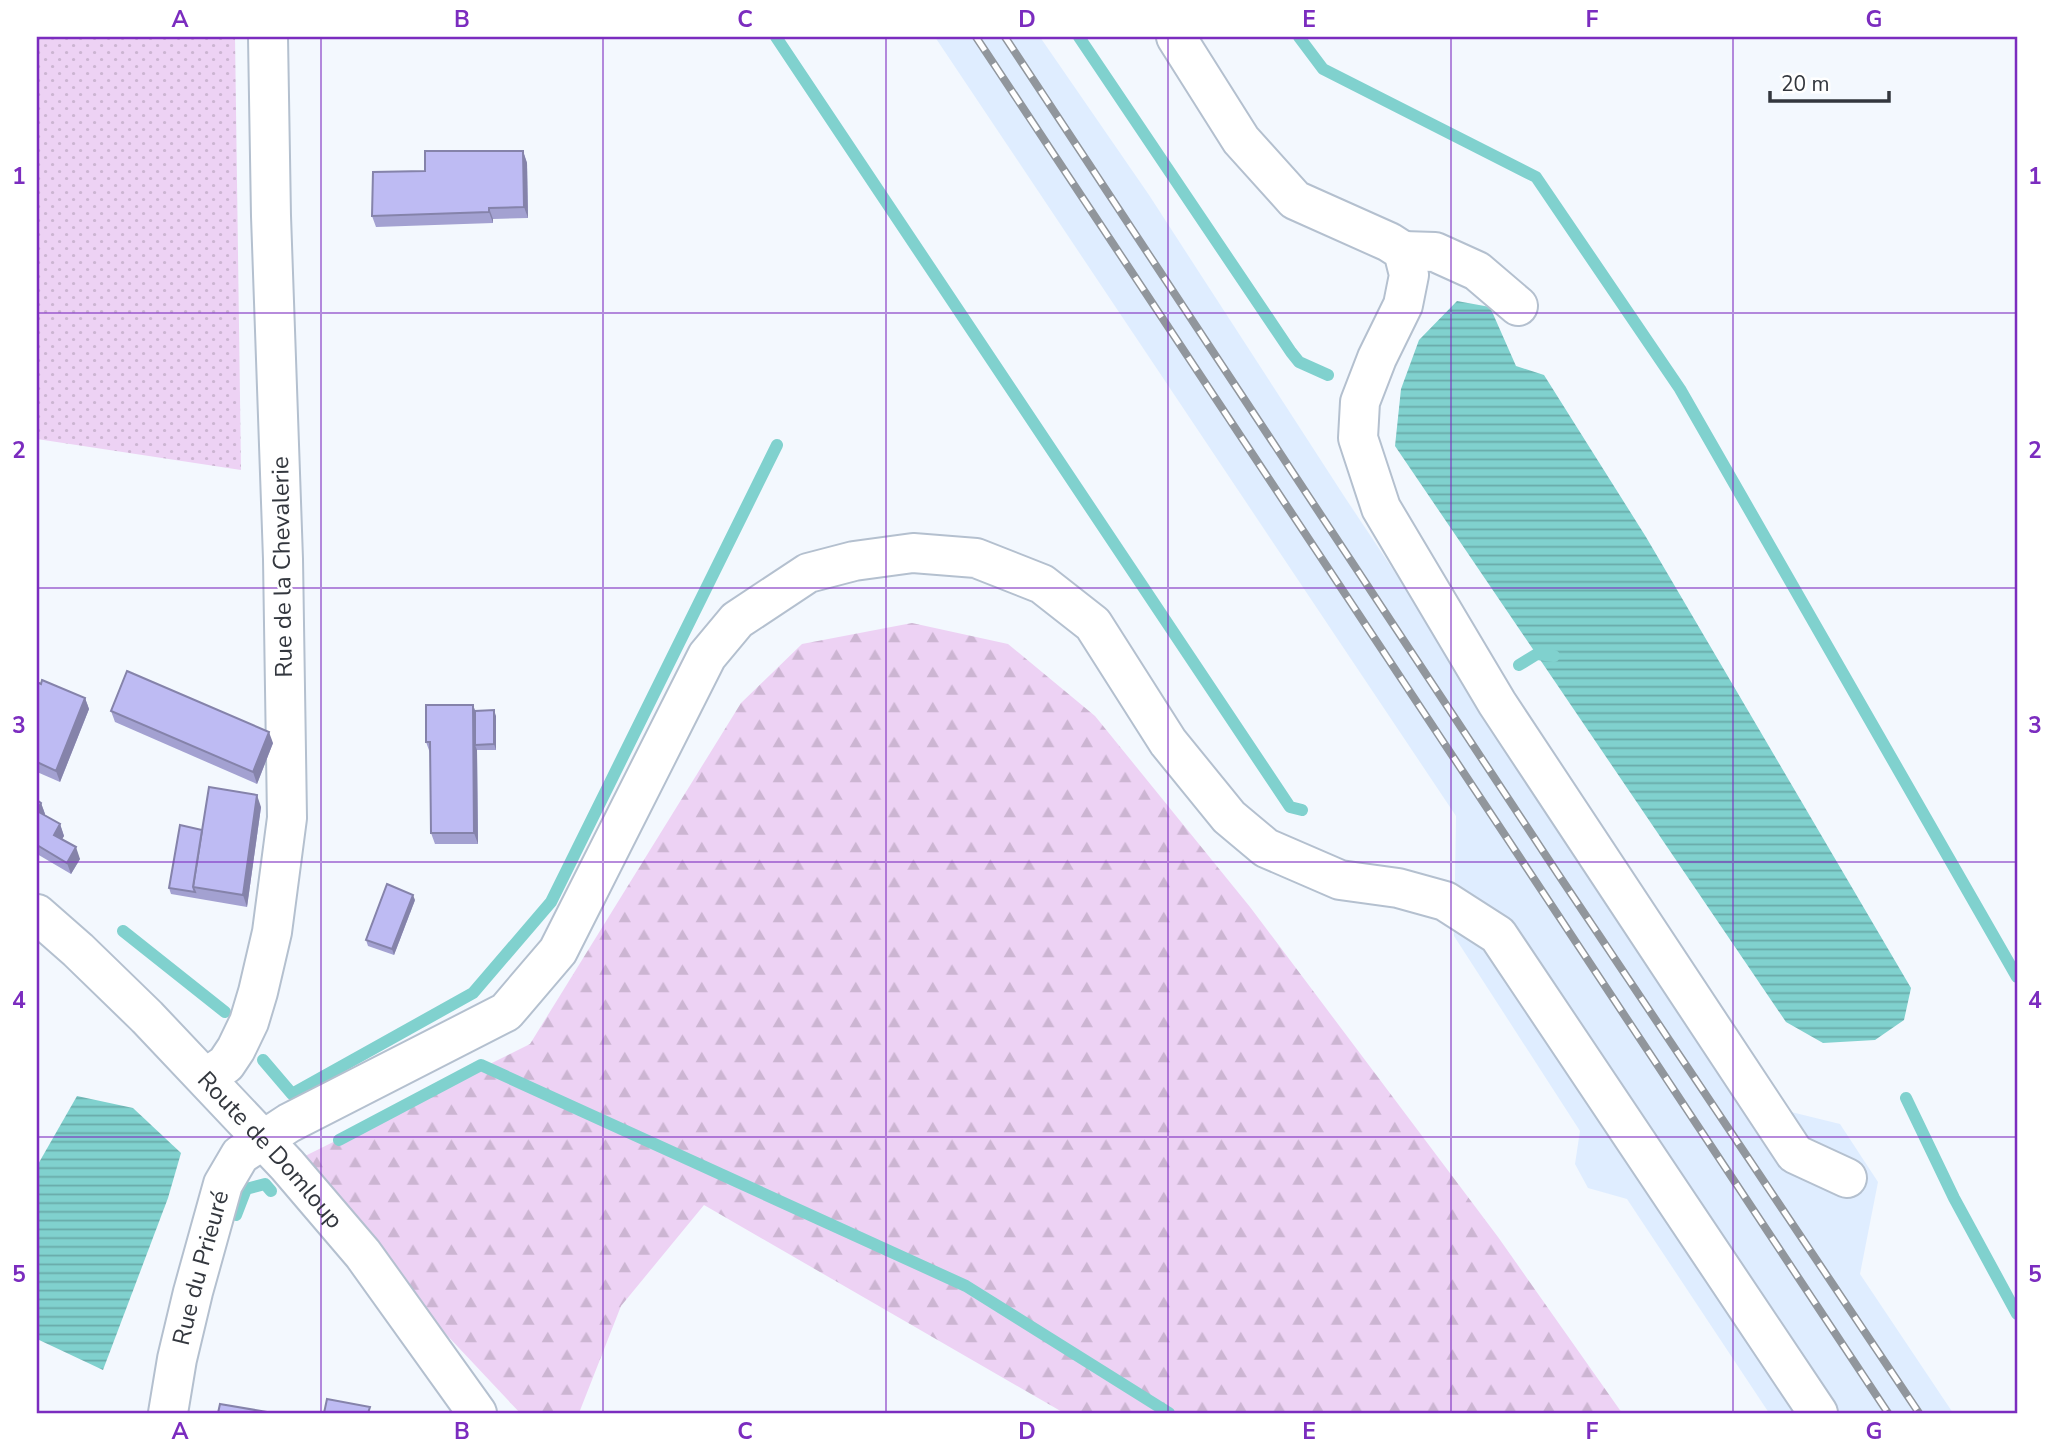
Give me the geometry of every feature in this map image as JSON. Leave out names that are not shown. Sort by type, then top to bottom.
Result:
[{"type":"street","name":"Rue de la Chevalerie","points":[[207,1077],[226,1064],[249,1022],[272,932],[287,818],[283,559],[271,216],[268,37]]},
{"type":"street","points":[[1176,37],[1241,140],[1294,200],[1389,242],[1403,251],[1435,252],[1477,271],[1518,306]]},
{"type":"street","points":[[1403,251],[1409,275],[1403,305],[1377,358],[1360,402],[1357,439],[1381,508],[1497,703],[1794,1154],[1847,1178]]},
{"type":"street","name":"Rue du Prieuré","points":[[168,1413],[177,1359],[223,1184],[240,1154],[289,1123],[506,1012],[558,951],[707,656],[737,620],[808,573],[854,561],[913,553],[976,558],[1042,584],[1093,624],[1168,742],[1229,817],[1266,848],[1340,880],[1398,888],[1445,901],[1498,935],[1818,1413]]},
{"type":"street","name":"Route de Domloup","points":[[37,914],[78,950],[207,1077],[264,1140],[363,1254],[477,1413]]},
{"type":"shaded area","points":[[935,37],[1040,37],[1149,195],[1344,496],[1747,1101],[1840,1124],[1878,1182],[1860,1274],[1953,1413],[1769,1413],[1627,1199],[1588,1188],[1575,1164],[1580,1131],[1454,936],[1456,816]]},
{"type":"green space","points":[[37,37],[235,37],[241,470],[37,439]]},
{"type":"green space","points":[[912,623],[1008,644],[1095,716],[1250,907],[1498,1237],[1622,1413],[1064,1413],[704,1205],[621,1306],[579,1413],[520,1413],[287,1165],[530,1044],[741,703],[802,644]]},
{"type":"water","points":[[1457,301],[1490,307],[1516,366],[1544,375],[1646,537],[1911,988],[1904,1020],[1875,1040],[1823,1043],[1786,1022],[1395,446],[1401,389],[1419,340]]},
{"type":"water","points":[[77,1096],[133,1108],[181,1153],[168,1198],[103,1370],[37,1339],[37,1166]]},
{"type":"building","points":[[425,151],[523,151],[524,207],[489,208],[489,212],[372,216],[373,172],[425,171]]},
{"type":"building","points":[[127,671],[269,732],[253,772],[111,711]]},
{"type":"building","points":[[42,680],[85,698],[56,771],[37,762],[37,682],[41,684]]},
{"type":"building","points":[[426,705],[473,705],[474,833],[431,833],[430,742],[426,742]]},
{"type":"building","points":[[494,710],[494,744],[475,745],[475,711]]},
{"type":"building","points":[[209,787],[257,795],[243,895],[193,887]]},
{"type":"building","points":[[37,811],[60,824],[54,835],[76,847],[67,863],[37,845]]},
{"type":"building","points":[[180,825],[202,830],[193,887],[195,892],[169,888]]},
{"type":"building","points":[[387,884],[413,895],[392,949],[366,940]]},
{"type":"building","points":[[327,1399],[370,1407],[368,1413],[324,1413]]},
{"type":"building","points":[[220,1404],[273,1413],[218,1413]]},
{"type":"waterway","points":[[776,37],[1290,807],[1302,810]]},
{"type":"waterway","points":[[1079,37],[1291,352],[1299,362],[1328,375]]},
{"type":"waterway","points":[[1299,37],[1323,69],[1536,177],[1680,389],[2017,977]]},
{"type":"waterway","points":[[263,1060],[292,1094],[473,993],[551,902],[777,445]]},
{"type":"waterway","points":[[1519,665],[1537,654],[1554,656]]},
{"type":"waterway","points":[[123,931],[225,1012]]},
{"type":"waterway","points":[[339,1140],[481,1065],[966,1286],[1169,1413]]},
{"type":"waterway","points":[[1906,1098],[1954,1198],[2017,1314]]},
{"type":"waterway","points":[[236,1215],[246,1189],[265,1184],[271,1191]]},
{"type":"railway","points":[[976,37],[1888,1413]]},
{"type":"railway","points":[[1005,37],[1558,874],[1919,1413]]}]
